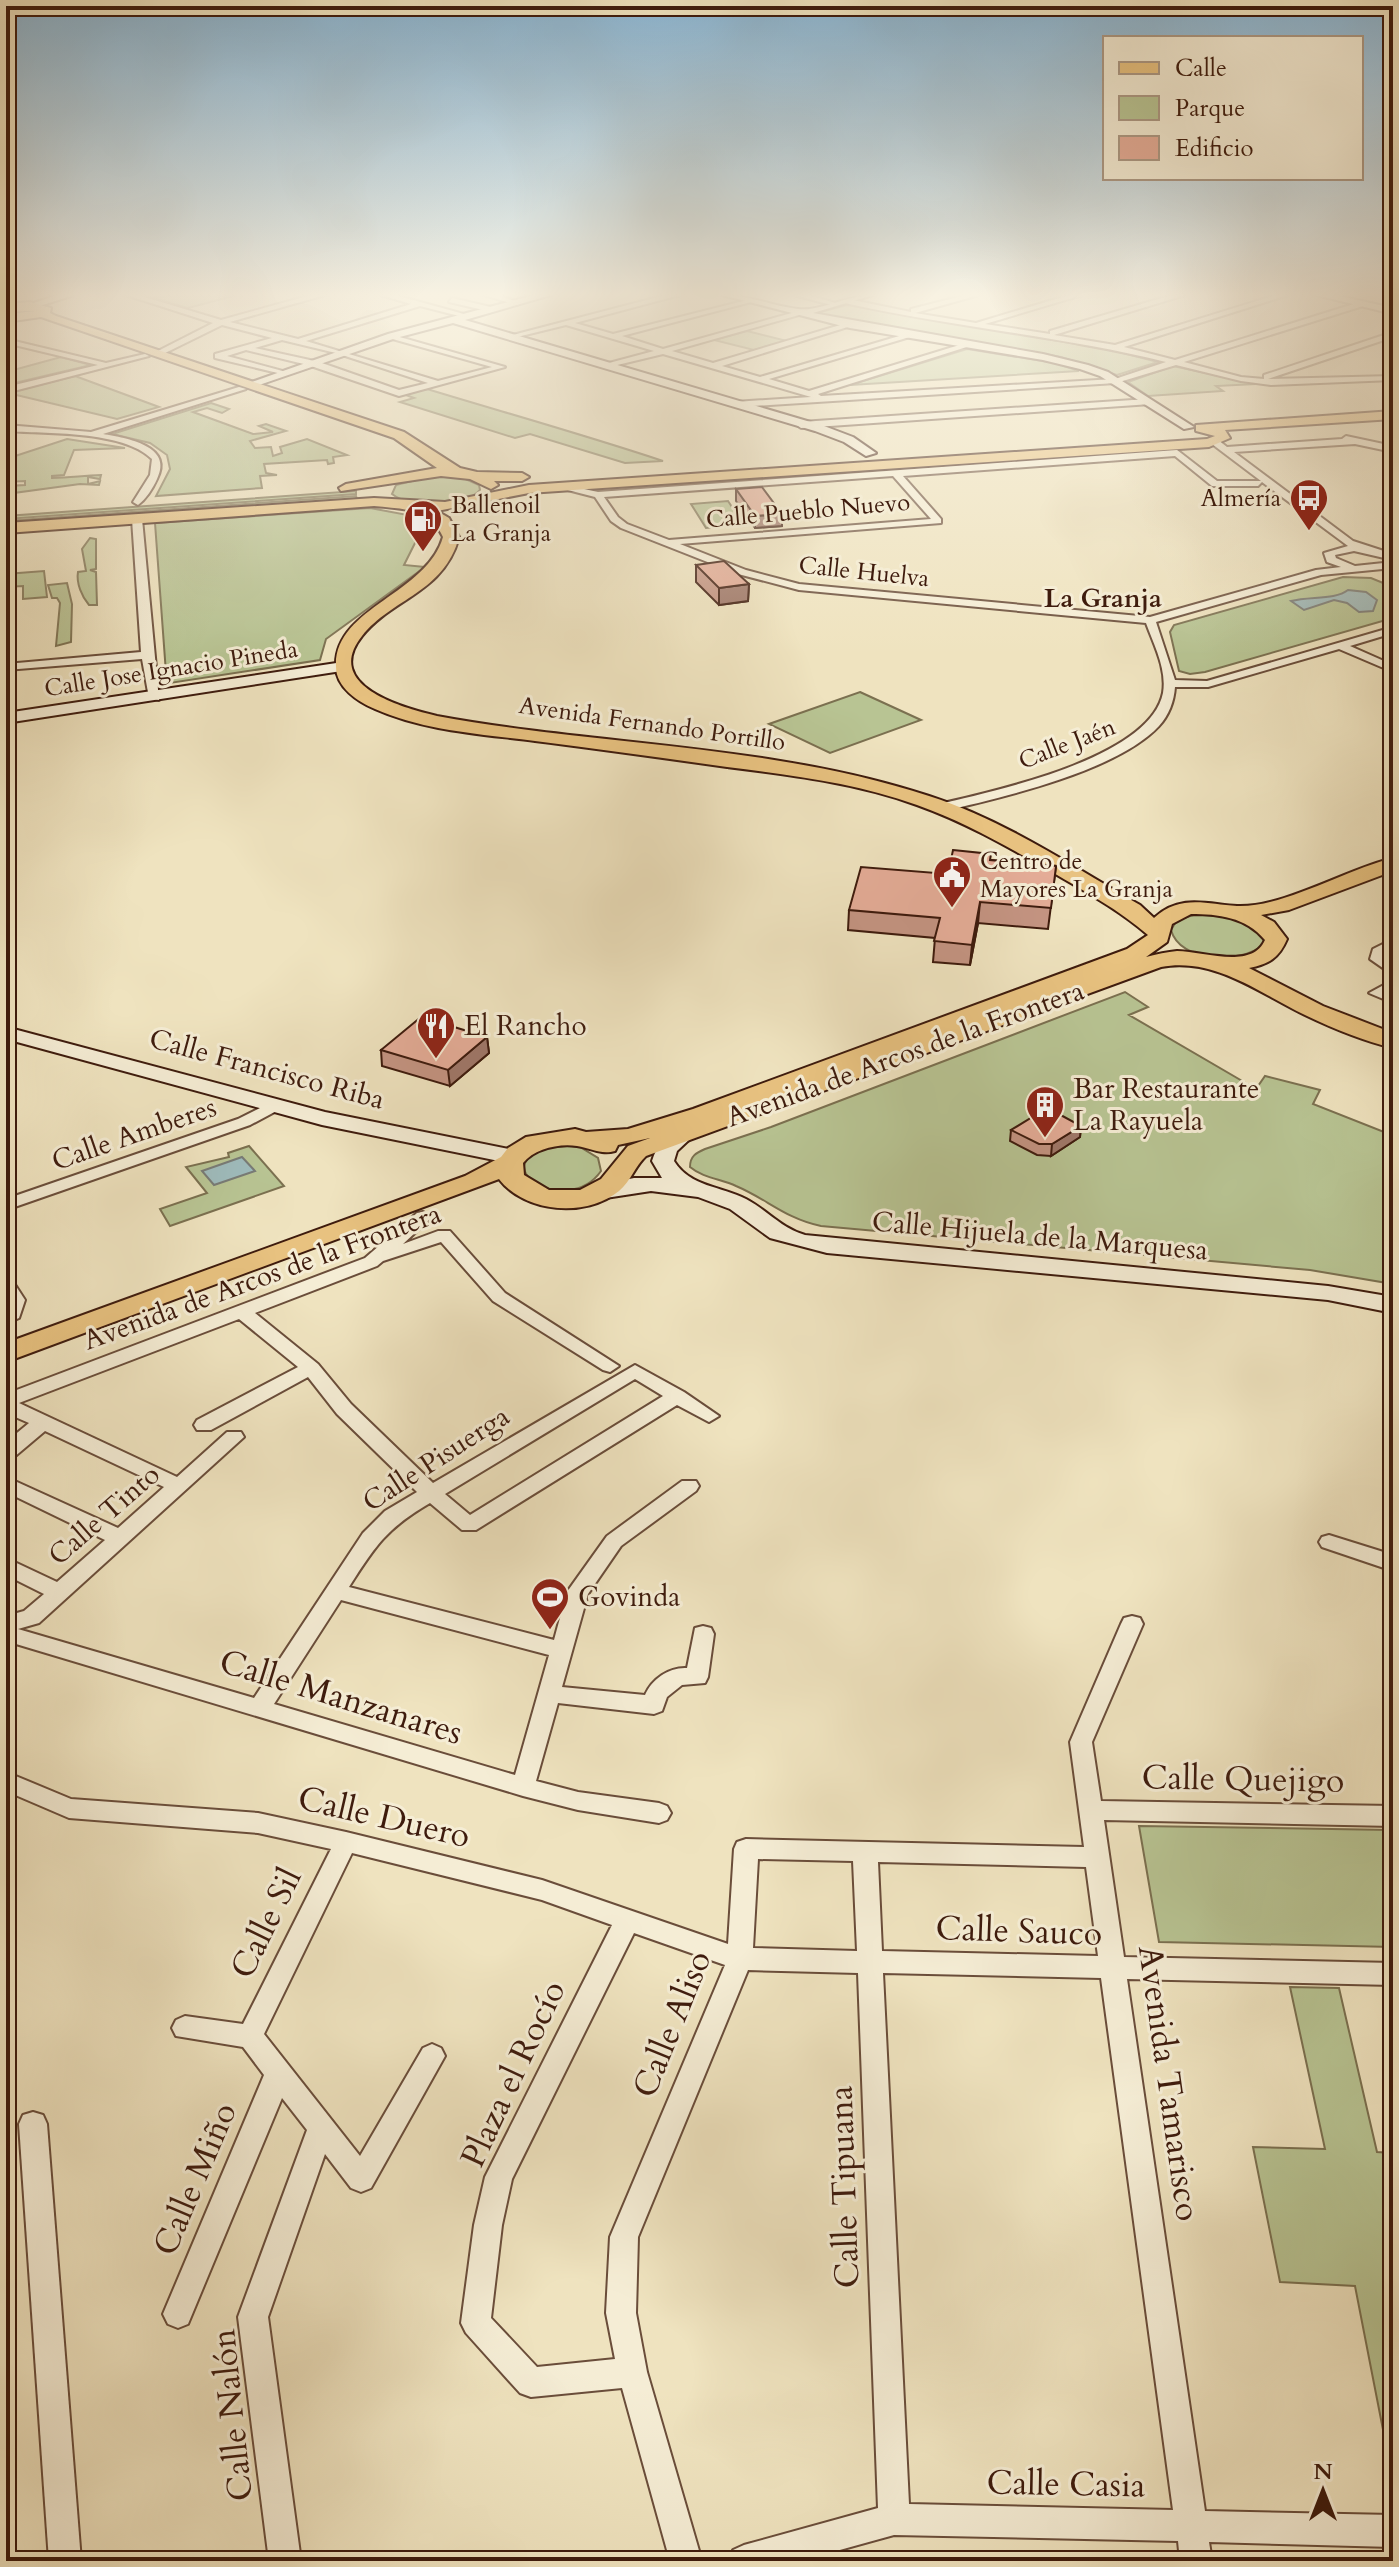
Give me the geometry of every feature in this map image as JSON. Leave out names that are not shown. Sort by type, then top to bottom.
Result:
[{"type":"main road","points":[[323,415],[402,443],[420,460],[420,467],[409,476]]},
{"type":"main road","points":[[335,415],[399,435],[422,448],[439,465],[468,474],[492,487],[478,499]]},
{"type":"main road","points":[[419,507],[561,487],[1136,446],[1393,415]]},
{"type":"main road","points":[[6,512],[354,487],[409,476],[468,474],[523,477],[1172,431],[1170,435],[1174,438],[1207,439],[1355,435],[1393,427]]},
{"type":"main road","points":[[392,481],[383,492],[396,502]]},
{"type":"main road","name":"Avenida Fernando Portillo","points":[[478,499],[459,514],[464,535],[457,562],[432,587],[374,630],[364,645],[360,659],[361,672],[386,696],[452,716],[827,768],[899,784],[1017,830],[1133,897],[1172,907],[1194,908]]},
{"type":"main road","points":[[6,528],[396,502],[436,514],[446,522],[450,538],[446,554],[437,568],[419,585],[359,629],[349,643],[343,667]]},
{"type":"main road","name":"Avenida Fernando Portillo","points":[[343,667],[349,682],[362,694],[410,715],[451,724],[818,774],[953,805],[1132,910],[1159,935]]},
{"type":"main road","points":[[1194,908],[1240,912],[1281,905],[1393,864]]},
{"type":"main road","points":[[1272,930],[1289,918],[1393,879]]},
{"type":"main road","name":"Avenida de Arcos de la Frontera","points":[[6,1372],[477,1198],[515,1169],[526,1146],[554,1137],[590,1139],[630,1136],[702,1114],[1141,951],[1159,935],[1159,926],[1170,915],[1194,908]]},
{"type":"main road","points":[[1240,912],[1272,930],[1275,947],[1265,956],[1273,972],[1295,989],[1334,1008],[1393,1030]]},
{"type":"main road","points":[[1159,935],[1179,953],[1253,977],[1315,1011],[1393,1041]]},
{"type":"main road","name":"Avenida de Arcos de la Frontera","points":[[599,1192],[616,1178],[626,1159],[637,1151],[1150,963],[1179,958],[1239,963],[1265,956]]},
{"type":"main road","points":[[590,1139],[616,1154],[622,1169]]},
{"type":"main road","points":[[515,1169],[545,1198],[563,1199],[599,1192]]},
{"type":"main road","name":"Avenida de Arcos de la Frontera","points":[[6,1353],[515,1169]]},
{"type":"street","points":[[92,435],[157,415]]},
{"type":"street","points":[[770,415],[860,444],[870,453]]},
{"type":"street","points":[[801,425],[955,415]]},
{"type":"street","points":[[1168,415],[1207,439],[1349,543],[1363,548],[1390,566]]},
{"type":"street","points":[[6,428],[92,435],[137,445],[156,457],[158,468],[138,502]]},
{"type":"street","points":[[6,435],[18,429]]},
{"type":"street","points":[[1207,439],[1355,435],[1393,449]]},
{"type":"street","points":[[1207,439],[1340,548]]},
{"type":"street","points":[[1098,459],[1136,446]]},
{"type":"street","points":[[561,487],[598,495],[1177,453],[1215,484],[1258,483]]},
{"type":"street","name":"Calle Pueblo Nuevo","points":[[666,542],[938,521],[896,474]]},
{"type":"street","name":"Calle Huelva","points":[[598,495],[614,519],[624,526],[742,572],[799,587],[1150,620]]},
{"type":"street","points":[[137,519],[147,655],[155,698]]},
{"type":"street","points":[[1363,548],[1340,548],[1329,553],[1328,557],[1334,562],[1365,568]]},
{"type":"street","points":[[1320,572],[1334,562]]},
{"type":"street","points":[[1390,566],[1320,572],[1150,620],[1168,677],[1205,682],[1393,630]]},
{"type":"street","points":[[1338,645],[1393,669]]},
{"type":"street","points":[[6,667],[147,655]]},
{"type":"street","name":"Calle Jose Ignacio Pineda","points":[[6,718],[155,698],[343,667]]},
{"type":"street","name":"Calle Jaén","points":[[953,805],[1097,761],[1135,740],[1156,724],[1164,707],[1168,677]]},
{"type":"street","points":[[1164,707],[1205,682]]},
{"type":"street","points":[[1393,943],[1378,952],[1377,959],[1393,971]]},
{"type":"street","points":[[1393,984],[1376,993],[1393,999]]},
{"type":"street","name":"Calle Francisco Riba","points":[[6,1033],[276,1105],[449,1146],[515,1169]]},
{"type":"street","name":"Calle Amberes","points":[[6,1205],[244,1122],[276,1105]]},
{"type":"street","name":"Calle Hijuela de la Marquesa","points":[[682,1136],[667,1148],[663,1161],[672,1176],[694,1189]]},
{"type":"street","name":"Calle Hijuela de la Marquesa","points":[[622,1169],[740,1205],[775,1232],[803,1242],[1328,1293],[1393,1305]]},
{"type":"street","name":"Calle Hijuela de la Marquesa","points":[[599,1192],[643,1184],[694,1189]]},
{"type":"street","points":[[371,1262],[423,1217]]},
{"type":"street","points":[[6,1403],[444,1235],[499,1297],[610,1366]]},
{"type":"street","points":[[6,1284],[16,1300],[13,1314],[6,1318]]},
{"type":"street","points":[[241,1311],[311,1368],[344,1409],[469,1525],[677,1396]]},
{"type":"street","points":[[204,1425],[311,1368]]},
{"type":"street","name":"Calle Pisuerga","points":[[259,1709],[370,1538],[392,1516],[635,1371],[709,1416]]},
{"type":"street","points":[[6,1403],[179,1486]]},
{"type":"street","points":[[6,1453],[43,1422]]},
{"type":"street","name":"Calle Tinto","points":[[6,1624],[31,1617],[234,1437]]},
{"type":"street","points":[[6,1484],[120,1538]]},
{"type":"street","points":[[523,1787],[578,1592],[614,1541],[689,1486]]},
{"type":"street","points":[[1329,1542],[1393,1563]]},
{"type":"street","points":[[6,1566],[59,1592]]},
{"type":"street","points":[[335,1591],[562,1650]]},
{"type":"street","name":"Avenida Tamarisco","points":[[1132,1624],[1081,1742],[1196,2561]]},
{"type":"street","name":"Calle Manzanares","points":[[6,1633],[523,1787],[578,1801],[659,1813]]},
{"type":"street","points":[[551,1694],[654,1705],[657,1693],[677,1676],[697,1677],[703,1634]]},
{"type":"street","name":"Calle Duero","points":[[6,1781],[69,1808],[258,1823],[346,1842],[542,1890],[740,1959]]},
{"type":"street","name":"Calle Quejigo","points":[[1091,1810],[1393,1816]]},
{"type":"street","name":"Calle Sil","points":[[250,2036],[346,1842]]},
{"type":"street","name":"Calle Aliso","points":[[686,2561],[632,2372],[621,2313],[624,2237],[740,1959],[746,1849],[1098,1857]]},
{"type":"street","name":"Calle Tipuana","points":[[865,1852],[894,2519]]},
{"type":"street","name":"Plaza el Rocío","points":[[627,1921],[499,2177],[488,2225],[476,2323],[531,2382],[632,2372]]},
{"type":"street","name":"Calle Sauco","points":[[740,1959],[1393,1974]]},
{"type":"street","points":[[185,2028],[250,2036],[361,2179],[432,2056]]},
{"type":"street","name":"Calle Miño","points":[[178,2314],[279,2072]]},
{"type":"street","points":[[33,2124],[65,2561]]},
{"type":"street","name":"Calle Nalón","points":[[285,2561],[253,2317],[321,2128]]},
{"type":"street","name":"Calle Casia","points":[[744,2561],[894,2519],[1393,2531]]},
{"type":"green space","points":[[99,415],[132,415],[117,419]]},
{"type":"green space","points":[[173,415],[201,415],[253,434],[273,432],[259,426],[266,424],[286,431],[250,441],[255,448],[271,447],[273,456],[282,453],[280,447],[307,439],[347,455],[333,457],[334,463],[328,464],[327,460],[264,464],[266,473],[277,475],[260,476],[262,488],[156,496],[170,469],[167,455],[150,443],[112,434]]},
{"type":"green space","points":[[441,415],[514,415],[663,461],[625,463],[530,434],[515,438]]},
{"type":"green space","points":[[67,439],[125,448],[74,450],[64,475],[52,476],[101,475],[100,479],[88,477],[88,484],[100,481],[99,485],[80,484],[6,494],[6,486],[25,485],[25,481],[6,482],[6,459]]},
{"type":"green space","points":[[432,476],[461,477],[479,485],[480,490],[462,501],[437,505],[412,502],[392,494],[396,485]]},
{"type":"green space","points":[[356,491],[356,494],[6,519],[6,516]]},
{"type":"green space","points":[[356,496],[357,499],[6,524],[6,521]]},
{"type":"green space","points":[[728,501],[744,525],[706,528],[691,504]]},
{"type":"green space","points":[[370,508],[424,518],[430,538],[417,539],[404,565],[425,567],[326,639],[320,660],[170,683],[166,673],[155,523]]},
{"type":"green space","points":[[90,538],[96,539],[96,569],[90,570],[96,572],[97,605],[86,602],[78,581],[78,572],[86,571],[82,549]]},
{"type":"green space","points":[[44,571],[47,597],[23,599],[23,586],[6,587],[6,574]]},
{"type":"green space","points":[[1343,577],[1371,578],[1393,587],[1393,618],[1205,672],[1190,674],[1179,671],[1170,632],[1174,625]]},
{"type":"green space","points":[[67,583],[72,604],[71,642],[56,646],[60,603],[57,598],[52,598],[48,585]]},
{"type":"green space","points":[[860,692],[921,720],[830,753],[769,724]]},
{"type":"green space","points":[[1200,913],[1233,915],[1264,935],[1263,945],[1241,955],[1227,957],[1212,957],[1186,949],[1171,930],[1177,920]]},
{"type":"green space","points":[[1125,992],[1148,1007],[1129,1015],[1256,1089],[1265,1076],[1320,1090],[1313,1104],[1389,1134],[1393,1127],[1393,1284],[1310,1270],[821,1226],[797,1219],[747,1191],[690,1167],[694,1155],[705,1149],[771,1127]]},
{"type":"green space","points":[[559,1145],[580,1147],[598,1158],[601,1171],[586,1185],[568,1190],[550,1189],[535,1183],[526,1174],[525,1163],[535,1153]]},
{"type":"green space","points":[[249,1146],[284,1186],[170,1226],[160,1209],[207,1193],[186,1167],[229,1157],[228,1153]]},
{"type":"green space","points":[[1139,1826],[1393,1830],[1393,1947],[1159,1942]]},
{"type":"green space","points":[[1290,1987],[1339,1988],[1377,2152],[1393,2153],[1393,2481],[1355,2286],[1280,2282],[1253,2147],[1325,2149]]},
{"type":"water","points":[[1348,590],[1366,592],[1377,600],[1373,611],[1359,612],[1347,603],[1334,600],[1304,610],[1291,601],[1336,595]]},
{"type":"water","points":[[242,1157],[255,1171],[214,1185],[202,1171]]},
{"type":"building","points":[[762,487],[782,514],[755,516],[736,489]]},
{"type":"building","points":[[724,561],[749,584],[719,588],[696,565]]},
{"type":"building","name":"Centro de Mayores La Granja","points":[[953,850],[991,854],[990,860],[1056,866],[1051,908],[980,902],[972,945],[934,941],[940,918],[849,910],[861,867],[948,874]]},
{"type":"building","points":[[421,1017],[487,1037],[448,1070],[381,1050]]},
{"type":"building","points":[[1057,1113],[1081,1126],[1052,1144],[1039,1144],[1011,1130],[1034,1116]]},
{"type":"place","name":"Almería","points":[[1309,532]]},
{"type":"place","name":"Ballenoil La Granja","points":[[423,553]]},
{"type":"place","name":"Centro de Mayores La Granja","points":[[952,909]]},
{"type":"place","name":"El Rancho","points":[[436,1060]]},
{"type":"place","name":"Bar Restaurante La Rayuela","points":[[1045,1139]]},
{"type":"place","name":"Govinda","points":[[550,1631]]},
{"type":"district","name":"La Granja","points":[[1103,598]]}]
